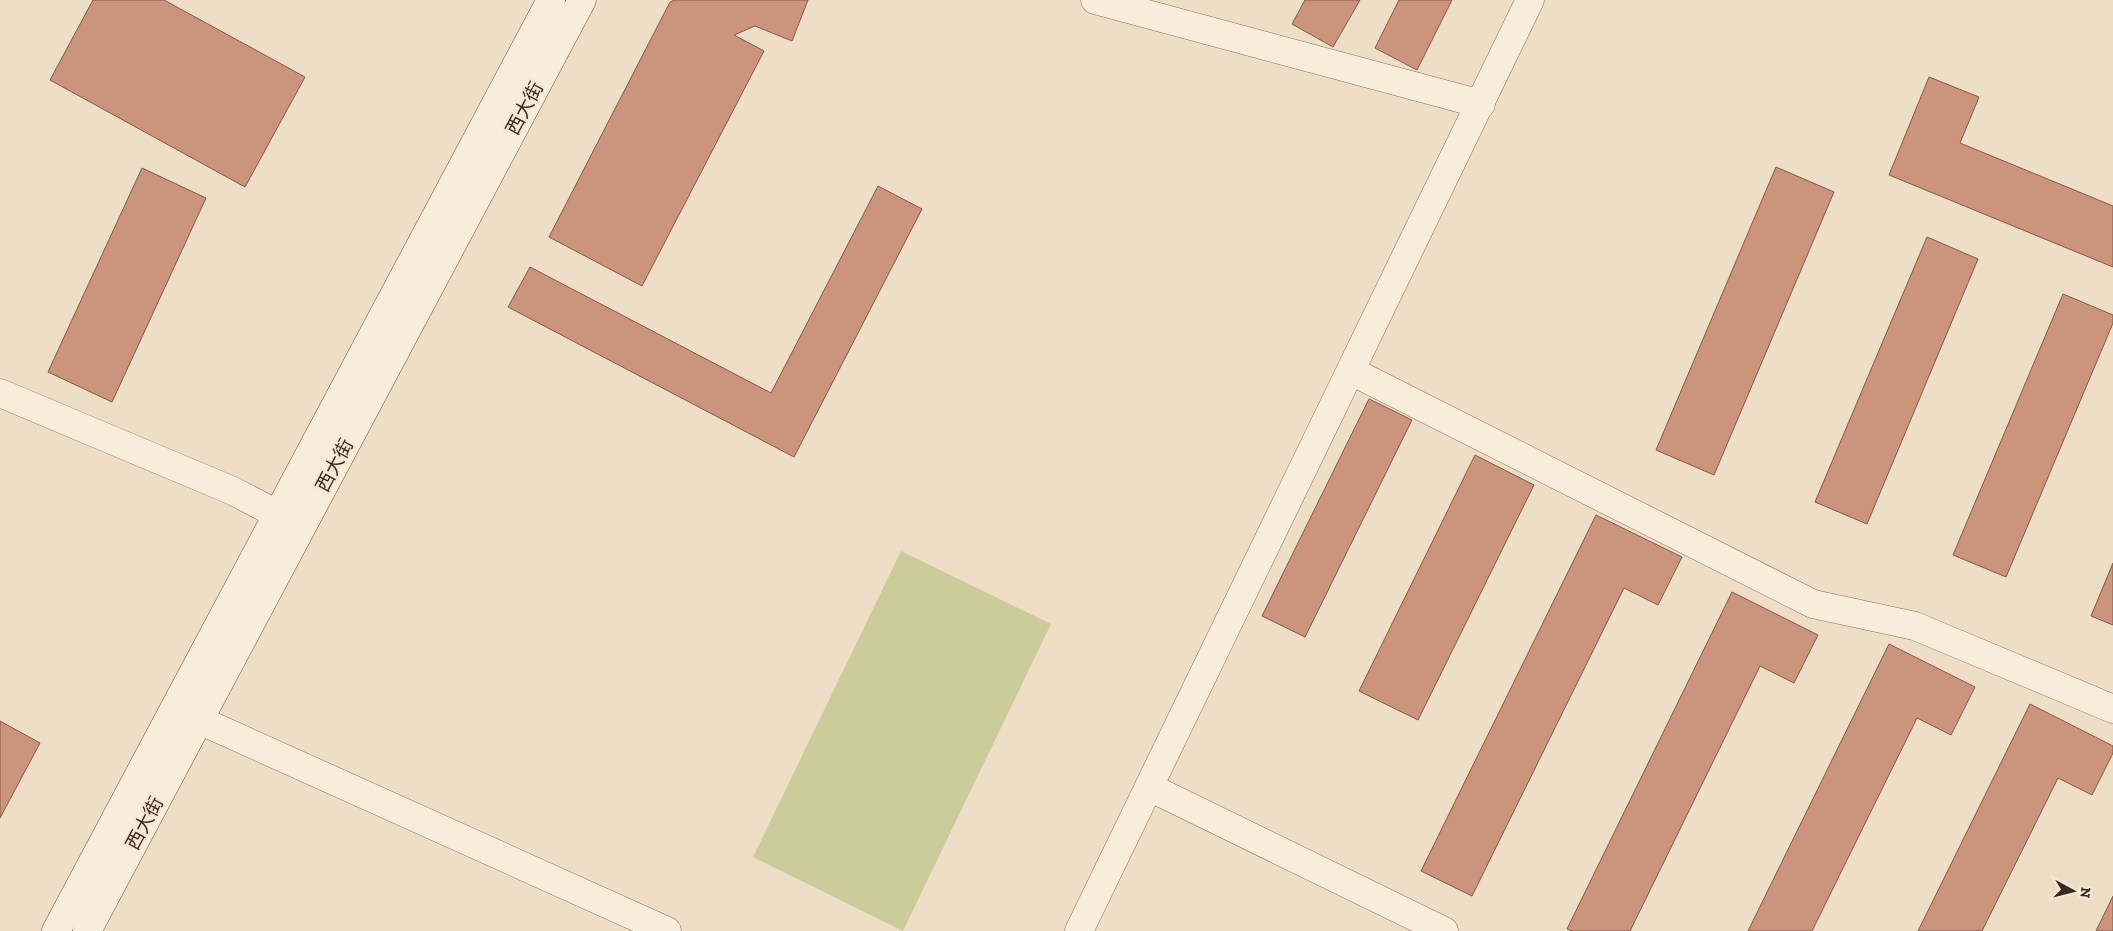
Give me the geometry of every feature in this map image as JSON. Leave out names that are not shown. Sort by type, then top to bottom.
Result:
[{"type":"street","name":"西大街","points":[[56,931],[551,0]]},
{"type":"street","name":"西大街","points":[[87,931],[582,0]]},
{"type":"street","points":[[1095,0],[1481,104]]},
{"type":"street","points":[[1079,931],[1530,0]]},
{"type":"street","points":[[1351,371],[1813,604],[1915,626],[2113,709]]},
{"type":"street","points":[[0,393],[234,492],[301,527]]},
{"type":"street","points":[[199,720],[667,931]]},
{"type":"street","points":[[1149,787],[1444,931]]},
{"type":"green space","points":[[901,551],[1051,624],[903,931],[753,857]]},
{"type":"building","points":[[93,0],[164,0],[305,77],[245,187],[50,80]]},
{"type":"building","points":[[675,0],[808,0],[792,41],[755,26],[734,35],[764,51],[642,286],[549,237],[670,2]]},
{"type":"building","points":[[1305,0],[1360,0],[1333,47],[1292,24]]},
{"type":"building","points":[[1399,0],[1452,0],[1417,70],[1375,48]]},
{"type":"building","points":[[1929,77],[1979,97],[1960,143],[2113,206],[2113,267],[1889,175]]},
{"type":"building","points":[[1776,167],[1834,192],[1714,475],[1656,450]]},
{"type":"building","points":[[142,168],[206,198],[112,402],[48,372]]},
{"type":"building","points":[[878,186],[922,209],[794,457],[508,307],[530,267],[771,393]]},
{"type":"building","points":[[1927,237],[1978,259],[1867,524],[1815,502]]},
{"type":"building","points":[[2063,294],[2113,315],[2113,323],[2006,577],[1953,555]]},
{"type":"building","points":[[1369,399],[1412,420],[1305,637],[1262,616]]},
{"type":"building","points":[[1475,455],[1534,485],[1418,720],[1359,691]]},
{"type":"building","points":[[1596,515],[1682,557],[1658,605],[1624,588],[1472,896],[1421,871]]},
{"type":"building","points":[[2113,563],[2113,625],[2091,616]]},
{"type":"building","points":[[1732,592],[1818,635],[1794,683],[1760,666],[1630,931],[1572,931],[1567,929]]},
{"type":"building","points":[[1889,644],[1975,687],[1951,735],[1917,718],[1812,931],[1748,931]]},
{"type":"building","points":[[2030,704],[2113,746],[2113,753],[2092,795],[2058,778],[1982,931],[1918,931]]},
{"type":"building","points":[[0,721],[40,743],[0,818]]},
{"type":"building","points":[[2113,896],[2113,931],[2096,931]]}]
